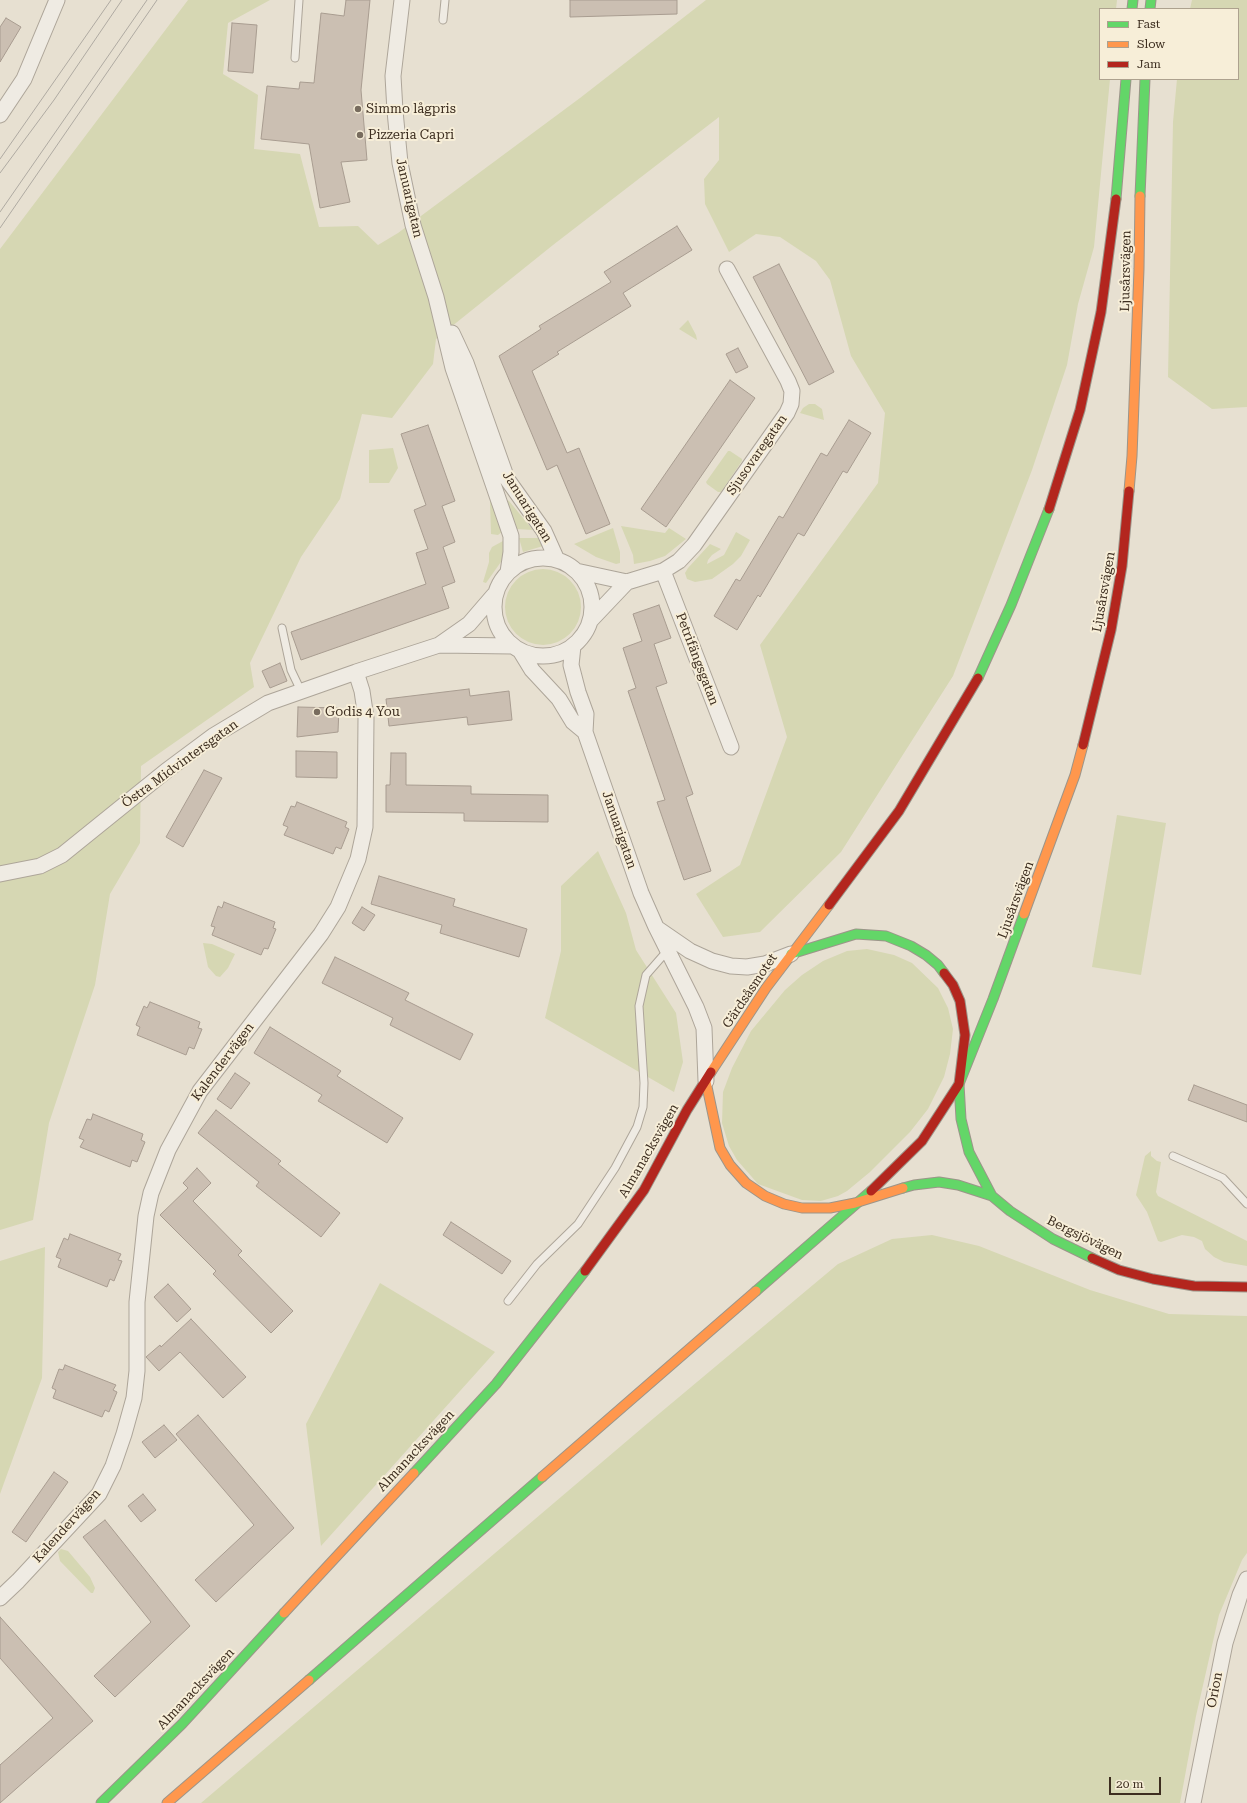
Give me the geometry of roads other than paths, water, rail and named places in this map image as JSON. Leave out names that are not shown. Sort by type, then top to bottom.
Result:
[{"type":"main road","name":"Ljusårsvägen","points":[[791,954],[862,862],[899,811],[978,677],[1008,612],[1054,493],[1080,410],[1101,312],[1120,168],[1126,80]]},
{"type":"main road","name":"Ljusårsvägen","points":[[959,1084],[993,999],[1075,775],[1111,630],[1122,566],[1132,456],[1139,269],[1140,166],[1146,80]]},
{"type":"main road","name":"Gärdsåsmotet","points":[[706,1082],[766,988],[791,954],[842,937],[872,934],[886,936],[900,941],[926,955],[953,985],[960,1000],[965,1035],[959,1084],[922,1140],[903,1160],[855,1203]]},
{"type":"main road","points":[[706,1082],[720,1148],[730,1165],[746,1182],[765,1196],[784,1204],[802,1208],[830,1208],[855,1203]]},
{"type":"main road","name":"Almanacksvägen","points":[[101,1803],[182,1724],[496,1384],[590,1265],[644,1190],[687,1110],[706,1082]]},
{"type":"main road","name":"Bergsjövägen","points":[[959,1084],[961,1119],[969,1152],[992,1196]]},
{"type":"main road","name":"Bergsjövägen","points":[[855,1203],[914,1185],[939,1182],[958,1184],[992,1196],[1010,1211],[1053,1239],[1086,1256],[1119,1270],[1153,1279],[1194,1286],[1247,1287]]},
{"type":"main road","points":[[167,1803],[855,1203]]},
{"type":"street","points":[[0,115],[24,79],[56,0]]},
{"type":"street","name":"Januarigatan","points":[[402,0],[393,76],[394,110],[400,163],[413,225],[436,297],[453,368],[511,536],[511,552],[508,572]]},
{"type":"street","name":"Sjusovaregatan","points":[[576,571],[627,582],[663,571],[679,561],[694,545],[787,413],[791,404],[792,391],[788,381],[727,269]]},
{"type":"street","name":"Januarigatan","points":[[436,297],[466,363],[507,480],[544,531],[557,560]]},
{"type":"street","points":[[544,558],[557,560],[576,571],[585,581],[590,594],[592,607],[590,621],[585,632],[573,646],[561,653],[548,656],[530,655],[516,649],[502,636],[496,623],[493,609],[494,595],[500,582],[508,572],[519,564],[531,559],[544,558]]},
{"type":"street","name":"Petrifängsgatan","points":[[663,571],[731,747]]},
{"type":"street","name":"Sjusovaregatan","points":[[590,621],[627,582]]},
{"type":"street","name":"Östra Midvintersgatan","points":[[0,874],[40,866],[62,855],[166,771],[213,736],[268,703],[301,690],[439,645],[469,624],[494,595]]},
{"type":"street","name":"Östra Midvintersgatan","points":[[439,645],[516,649]]},
{"type":"street","name":"Januarigatan","points":[[573,646],[571,665],[578,692],[586,714],[585,732],[641,893],[656,927],[696,1007],[704,1028],[706,1082]]},
{"type":"street","name":"Januarigatan","points":[[516,649],[532,670],[559,699],[573,722],[585,732]]},
{"type":"street","name":"Kalendervägen","points":[[0,1598],[18,1581],[99,1494],[113,1466],[134,1398],[137,1371],[137,1302],[146,1216],[151,1194],[168,1150],[200,1090],[321,934],[338,907],[358,859],[365,827],[366,718],[362,691],[356,672]]},
{"type":"street","points":[[656,927],[690,951],[731,966],[747,967],[765,964],[791,954]]},
{"type":"street","name":"Orion","points":[[1193,1803],[1224,1644],[1235,1608],[1247,1579]]},
{"type":"lane","points":[[295,58],[299,0]]},
{"type":"lane","points":[[443,20],[445,0]]},
{"type":"lane","points":[[282,628],[291,670],[301,690]]},
{"type":"lane","points":[[508,1301],[537,1264],[578,1224],[615,1168],[637,1127],[643,1108],[644,1083],[639,1006],[646,975],[668,951]]},
{"type":"lane","points":[[1173,1156],[1223,1178],[1247,1204]]},
{"type":"tram line","points":[[0,159],[111,0]]},
{"type":"tram line","points":[[0,173],[54,100],[122,0]]},
{"type":"tram line","points":[[0,212],[147,0]]},
{"type":"tram line","points":[[0,228],[157,0]]},
{"type":"place","name":"Simmo lågpris","points":[[358,109]]},
{"type":"place","name":"Pizzeria Capri","points":[[360,135]]},
{"type":"place","name":"Godis 4 You","points":[[317,712]]}]
